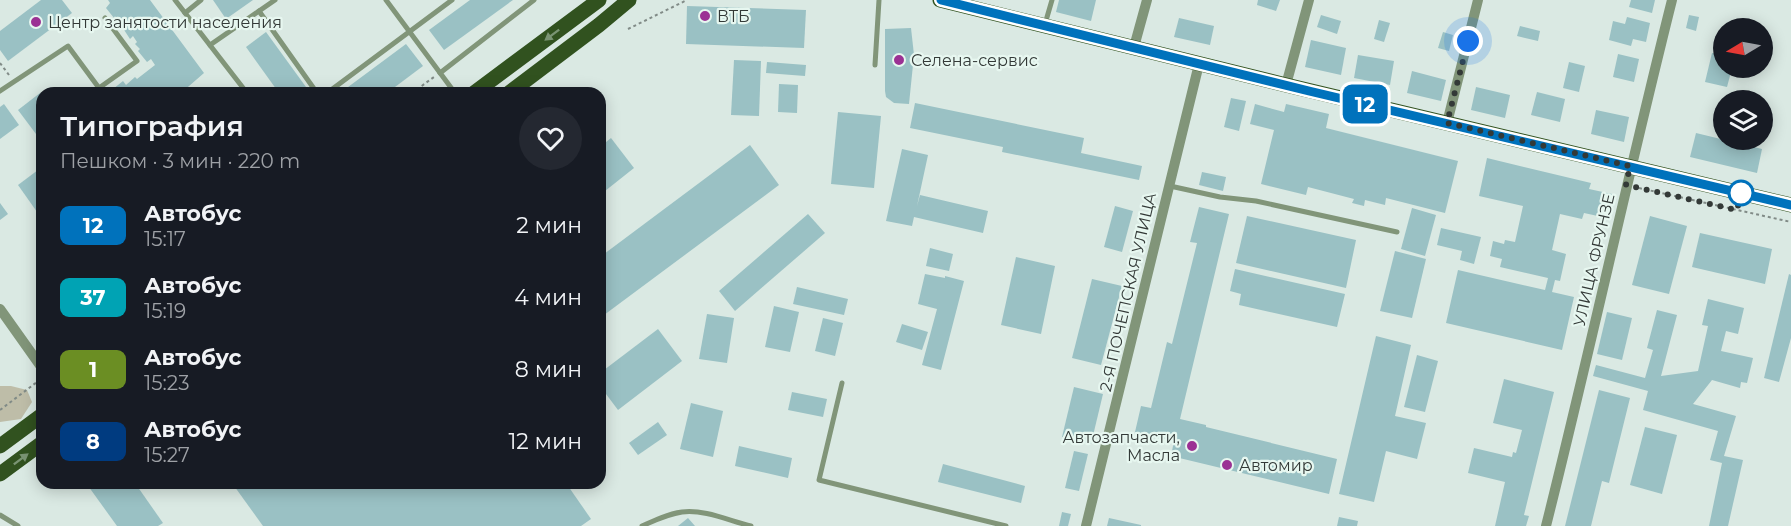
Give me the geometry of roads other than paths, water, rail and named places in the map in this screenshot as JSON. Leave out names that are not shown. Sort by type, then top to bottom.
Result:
[{"type":"main road","points":[[482,87],[599,0]]},
{"type":"main road","points":[[516,87],[629,0]]},
{"type":"main road","points":[[942,0],[1199,64],[1791,205]]},
{"type":"main road","points":[[0,446],[36,419]]},
{"type":"main road","points":[[0,474],[36,447]]},
{"type":"street","points":[[1134,47],[1147,0]]},
{"type":"street","points":[[1286,85],[1309,0]]},
{"type":"street","points":[[1447,123],[1478,0]]},
{"type":"street","name":"УЛИЦА ФРУНЗЕ","points":[[1546,526],[1630,166],[1672,0]]},
{"type":"street","name":"2-Я ПОЧЕПСКАЯ УЛИЦА","points":[[1086,526],[1199,64]]},
{"type":"street","points":[[0,309],[36,360]]},
{"type":"lane","points":[[175,0],[242,87]]},
{"type":"lane","points":[[185,13],[201,0]]},
{"type":"lane","points":[[210,45],[275,0]]},
{"type":"lane","points":[[386,0],[450,87]]},
{"type":"lane","points":[[335,87],[452,0]]},
{"type":"lane","points":[[440,73],[534,0]]},
{"type":"lane","points":[[875,65],[879,0]]},
{"type":"lane","points":[[1045,26],[1052,0]]},
{"type":"lane","points":[[259,11],[313,87]]},
{"type":"lane","points":[[100,87],[137,61],[105,18]]},
{"type":"lane","points":[[0,92],[68,46],[98,87]]},
{"type":"lane","points":[[1169,186],[1220,197],[1256,201],[1397,232]]},
{"type":"lane","points":[[842,383],[819,480],[1006,526]]},
{"type":"lane","points":[[642,526],[683,512],[704,514],[751,526]]},
{"type":"lane","points":[[0,515],[18,526]]},
{"type":"place","name":"ВТБ","points":[[705,16]]},
{"type":"place","name":"Центр занятости населения","points":[[36,22]]},
{"type":"place","name":"Селена-сервис","points":[[899,60]]},
{"type":"place","name":"Автозапчасти, Масла","points":[[1192,446]]},
{"type":"place","name":"Автомир","points":[[1227,465]]}]
